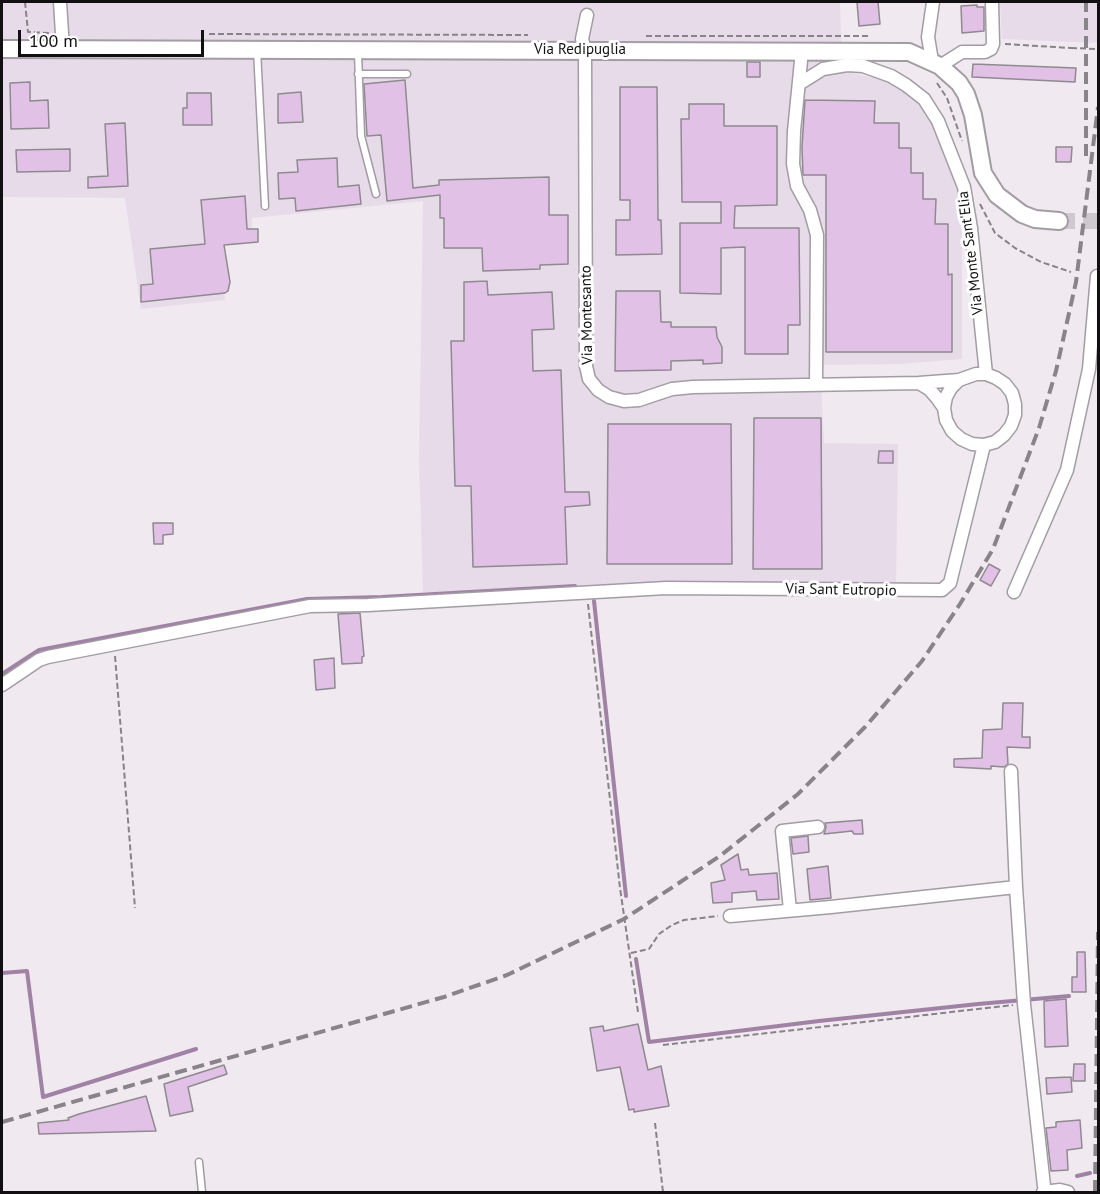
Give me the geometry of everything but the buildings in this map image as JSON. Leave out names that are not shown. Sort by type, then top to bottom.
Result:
[{"type":"street","points":[[60,2],[63,41]]},
{"type":"street","points":[[585,50],[591,29],[587,15],[587,2]]},
{"type":"street","points":[[933,2],[928,37],[936,63],[962,52],[985,52],[991,49],[993,44],[992,2]]},
{"type":"street","points":[[909,52],[928,37]]},
{"type":"street","name":"Via Redipuglia","points":[[2,49],[63,41],[257,49],[909,52],[936,63],[959,83],[966,94],[973,116],[983,173],[997,195],[1022,214],[1035,219],[1059,221]]},
{"type":"street","name":"Via Montesanto","points":[[585,50],[586,366],[589,379],[598,390],[624,402],[639,400],[672,389],[693,387],[919,383],[959,380]]},
{"type":"street","points":[[800,51],[793,164],[797,186],[810,210],[818,235],[816,384]]},
{"type":"street","name":"Via Monte Sant'Elia","points":[[799,84],[823,69],[847,64],[863,66],[891,76],[924,99],[938,121],[964,187],[971,228],[986,374]]},
{"type":"street","points":[[1014,591],[1067,470],[1089,369],[1097,276]]},
{"type":"street","points":[[976,374],[986,374],[1005,384],[1012,393],[1015,416],[1011,426],[995,442],[984,445],[972,444],[956,435],[946,420],[944,408],[946,397],[959,380],[976,374]]},
{"type":"street","points":[[919,383],[929,389],[944,408]]},
{"type":"street","name":"Via Sant Eutropio","points":[[2,685],[39,660],[48,657],[310,606],[368,605],[666,588],[942,590],[950,583],[984,445]]},
{"type":"street","points":[[1011,771],[1024,1000],[1044,1189],[1068,1192]]},
{"type":"street","points":[[790,910],[782,831],[818,827]]},
{"type":"street","points":[[730,916],[1016,886]]},
{"type":"lane","points":[[257,49],[265,206]]},
{"type":"lane","points":[[357,49],[361,136],[376,194]]},
{"type":"lane","points":[[358,74],[407,74]]},
{"type":"lane","points":[[199,1161],[202,1192]]},
{"type":"path","points":[[25,2],[28,32],[63,41]]},
{"type":"path","points":[[207,34],[519,34],[530,36]]},
{"type":"path","points":[[640,37],[648,35],[879,36]]},
{"type":"path","points":[[993,44],[1098,49]]},
{"type":"path","points":[[587,592],[602,738],[638,1012]]},
{"type":"path","points":[[114,644],[135,908]]},
{"type":"path","points":[[629,953],[649,949],[659,934],[684,920],[730,916]]},
{"type":"path","points":[[663,1045],[1024,1000]]},
{"type":"path","points":[[655,1123],[663,1192]]},
{"type":"shaded area","points":[[2,2],[840,2],[842,71],[884,80],[915,99],[935,130],[962,204],[962,359],[899,364],[820,365],[824,443],[898,444],[896,586],[423,592],[419,460],[423,201],[252,218],[251,239],[218,242],[225,300],[141,309],[125,198],[3,197],[2,234]]},
{"type":"shaded area","points":[[1000,2],[1098,2],[1098,43],[1002,39]]},
{"type":"waterway","points":[[2,674],[39,650],[307,599],[575,586]]},
{"type":"waterway","points":[[594,601],[626,896]]},
{"type":"waterway","points":[[636,959],[649,1042],[819,1021],[1069,996]]},
{"type":"waterway","points":[[2,973],[27,971],[43,1097],[196,1049]]},
{"type":"waterway","points":[[1077,1176],[1090,1173]]},
{"type":"tunnel","points":[[1059,221],[1098,221]]},
{"type":"railway","points":[[1086,2],[1086,156]]},
{"type":"railway","points":[[2,1122],[444,997],[507,975],[624,919],[720,856],[798,794],[865,727],[922,661],[993,549],[1039,428],[1056,371],[1076,282],[1098,107]]},
{"type":"railway","points":[[1095,1192],[1098,932]]}]
